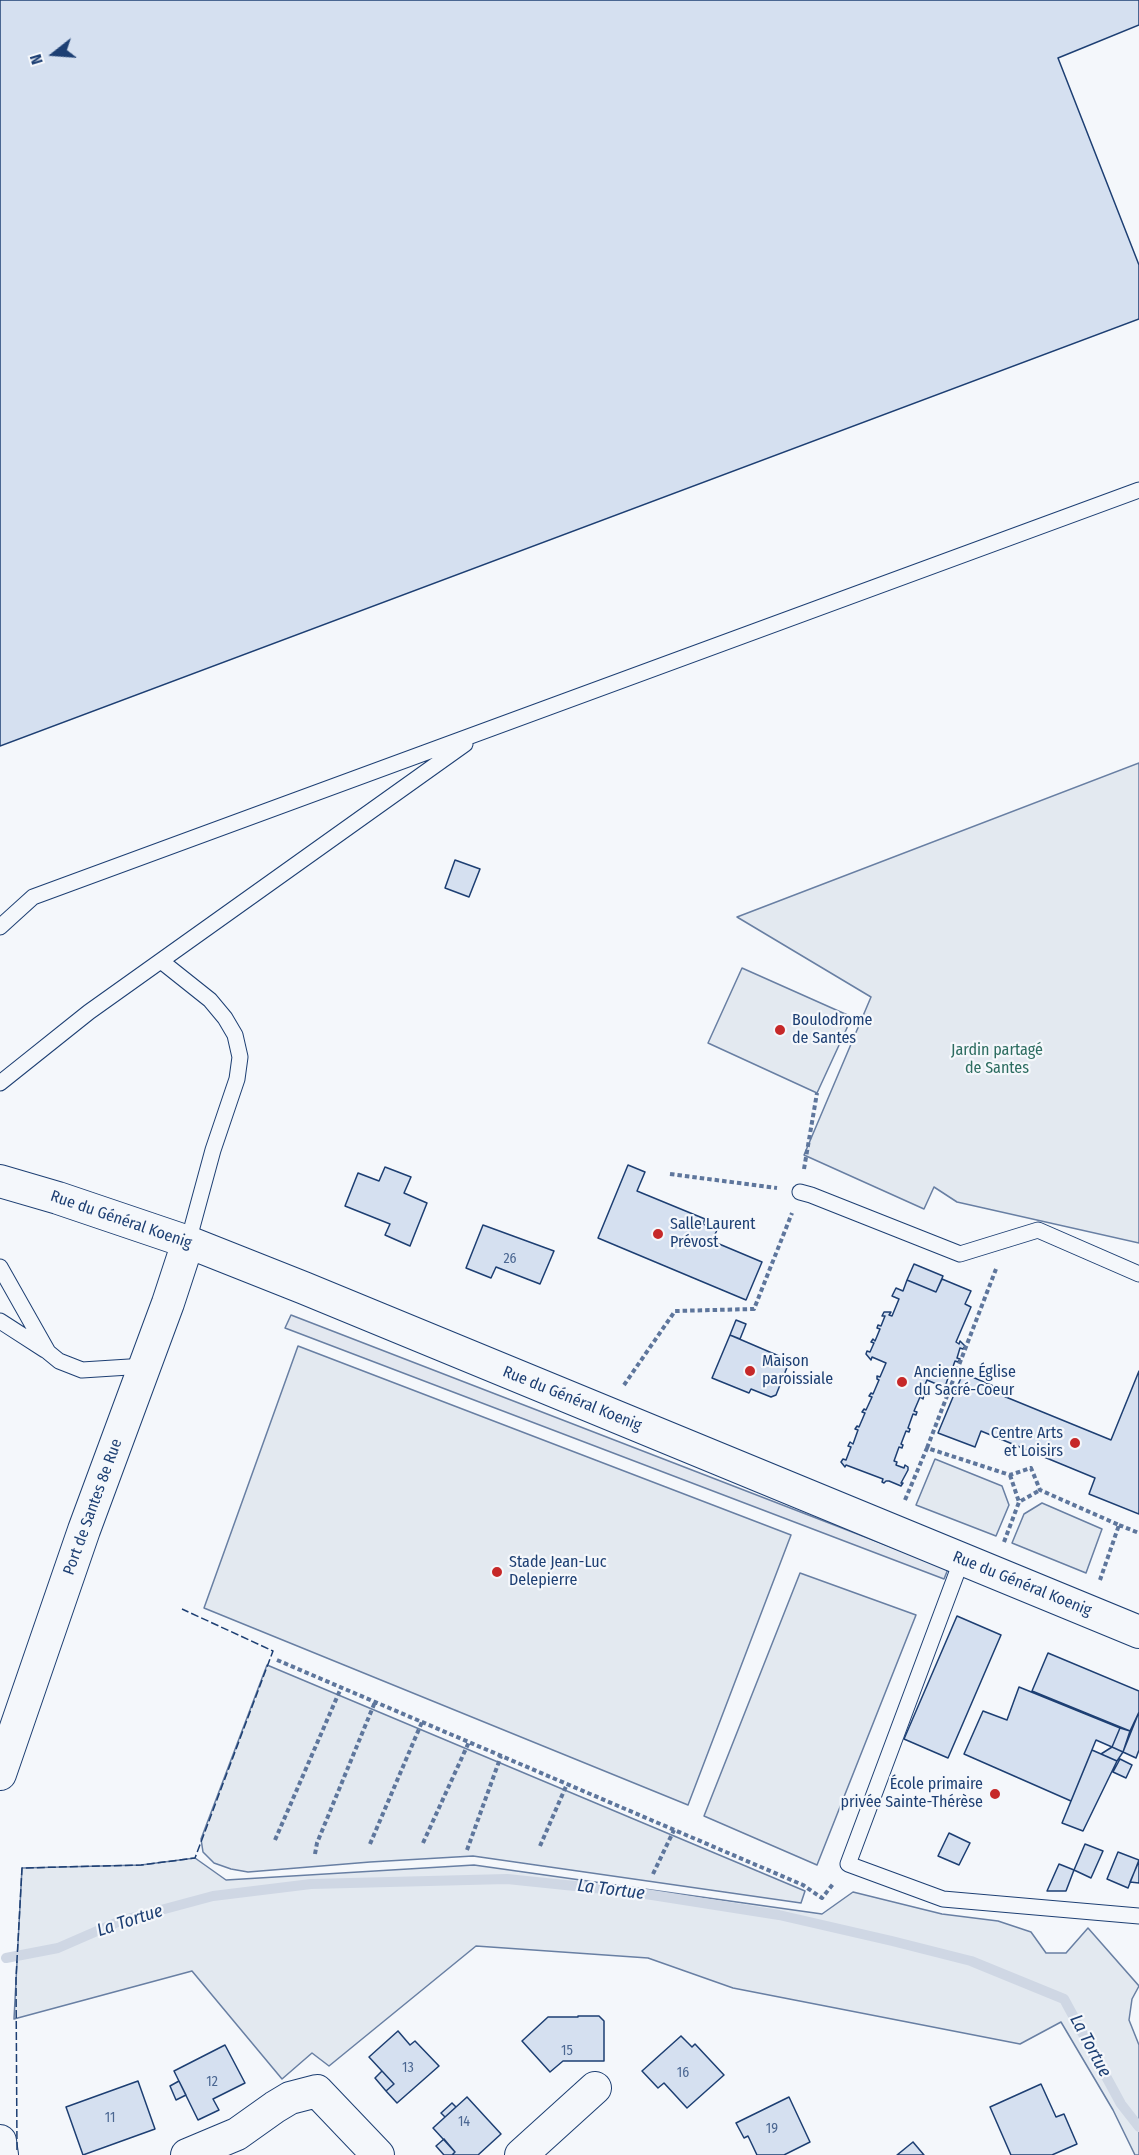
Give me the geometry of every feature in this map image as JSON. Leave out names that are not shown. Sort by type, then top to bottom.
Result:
[{"type":"street","name":"Rue du Général Koenig","points":[[0,1181],[188,1242],[1139,1632]]},
{"type":"street","name":"Port de Santes 8e Rue","points":[[0,1774],[84,1530],[188,1242]]},
{"type":"street","points":[[521,2155],[595,2088]]},
{"type":"street","points":[[187,2155],[237,2134],[290,2098],[317,2091],[378,2155]]},
{"type":"street","points":[[0,2141],[3,2155]]},
{"type":"lane","points":[[0,927],[33,897],[1139,490]]},
{"type":"lane","points":[[0,1083],[89,1012],[482,732]]},
{"type":"lane","points":[[161,961],[210,1000],[225,1018],[235,1035],[240,1057],[237,1079],[213,1150],[188,1242]]},
{"type":"lane","points":[[800,1192],[960,1254],[1038,1230],[1139,1274]]},
{"type":"lane","points":[[0,1267],[48,1352]]},
{"type":"lane","points":[[0,1321],[59,1361],[82,1370],[145,1366]]},
{"type":"lane","points":[[962,1559],[848,1864],[943,1899],[1139,1916]]},
{"type":"path","points":[[605,1412],[675,1311],[754,1309],[800,1192],[817,1093]]},
{"type":"path","points":[[670,1174],[800,1192]]},
{"type":"path","points":[[891,1531],[927,1448],[1007,1240]]},
{"type":"path","points":[[927,1448],[1010,1475],[1031,1468],[1040,1490],[1139,1533]]},
{"type":"path","points":[[993,1573],[1019,1502],[1010,1475]]},
{"type":"path","points":[[1019,1502],[1040,1490]]},
{"type":"path","points":[[1090,1612],[1119,1525]]},
{"type":"path","points":[[277,1660],[803,1885],[822,1898],[848,1864]]},
{"type":"path","points":[[276,1840],[341,1688]]},
{"type":"path","points":[[315,1854],[317,1843],[375,1702]]},
{"type":"path","points":[[370,1844],[422,1722]]},
{"type":"path","points":[[423,1842],[469,1742]]},
{"type":"path","points":[[467,1850],[501,1756]]},
{"type":"path","points":[[540,1846],[567,1784]]},
{"type":"path","points":[[653,1874],[674,1830]]},
{"type":"green space","name":"Jardin partagé de Santes","points":[[1139,763],[1139,1243],[957,1202],[934,1187],[924,1209],[804,1155],[871,997],[737,917]]},
{"type":"green space","name":"Boulodrome de Santes","points":[[742,968],[852,1017],[817,1093],[708,1043]]},
{"type":"green space","name":"Stade Jean-Luc Delepierre","points":[[298,1346],[791,1535],[688,1805],[204,1608]]},
{"type":"green space","points":[[935,1459],[1002,1486],[1009,1505],[996,1536],[916,1505]]},
{"type":"green space","points":[[1042,1503],[1102,1529],[1086,1573],[1012,1543],[1024,1514]]},
{"type":"green space","points":[[800,1573],[916,1615],[817,1865],[704,1816]]},
{"type":"green space","points":[[267,1665],[805,1891],[801,1903],[473,1856],[248,1872],[214,1863],[203,1852],[201,1839]]},
{"type":"green space","points":[[195,1858],[226,1880],[474,1865],[822,1914],[853,1892],[942,1914],[998,1921],[1031,1932],[1046,1953],[1066,1953],[1088,1928],[1139,1986],[1132,1999],[1129,2020],[1139,2045],[1139,2155],[1135,2155],[1113,2110],[1061,2022],[1020,2044],[733,1988],[648,1958],[476,1946],[329,2066],[312,2053],[282,2079],[192,1971],[14,2019],[22,1868],[141,1865]]},
{"type":"shaded area","points":[[291,1315],[948,1569],[944,1579],[285,1328]]},
{"type":"building","points":[[0,0],[1139,0],[1139,25],[1058,58],[1139,265],[1139,319],[0,746]]},
{"type":"building","points":[[455,860],[480,869],[469,897],[445,888]]},
{"type":"building","name":"Salle Laurent Prévost","points":[[628,1165],[645,1172],[637,1191],[705,1219],[703,1224],[717,1230],[712,1241],[762,1262],[746,1300],[598,1238]]},
{"type":"building","points":[[385,1167],[411,1177],[404,1193],[427,1203],[410,1246],[385,1235],[390,1224],[345,1206],[358,1173],[379,1181]]},
{"type":"building","points":[[483,1225],[554,1251],[540,1284],[496,1267],[491,1278],[466,1268]]},
{"type":"building","points":[[914,1264],[943,1276],[936,1292],[907,1280]]},
{"type":"building","name":"Ancienne Église du Sacré-Coeur","points":[[942,1279],[971,1291],[965,1304],[971,1307],[956,1342],[959,1344],[960,1341],[965,1346],[963,1349],[960,1348],[957,1358],[960,1359],[958,1362],[955,1361],[951,1372],[954,1373],[952,1376],[949,1375],[947,1388],[944,1387],[943,1390],[941,1386],[927,1380],[921,1394],[924,1395],[923,1399],[920,1397],[914,1411],[917,1412],[916,1415],[913,1414],[908,1428],[909,1432],[906,1431],[901,1444],[902,1448],[899,1447],[894,1461],[897,1462],[896,1465],[908,1467],[901,1483],[903,1483],[901,1486],[889,1481],[884,1483],[883,1479],[846,1465],[845,1467],[841,1462],[843,1459],[846,1460],[851,1447],[848,1446],[850,1442],[853,1444],[858,1430],[855,1429],[859,1427],[865,1413],[862,1412],[866,1410],[872,1397],[869,1396],[873,1394],[879,1380],[877,1376],[880,1377],[886,1363],[872,1357],[871,1360],[866,1354],[867,1351],[870,1352],[874,1343],[871,1342],[873,1339],[875,1341],[880,1329],[877,1328],[878,1325],[881,1326],[885,1316],[882,1316],[884,1312],[891,1312],[889,1315],[892,1316],[899,1299],[892,1296],[896,1288],[903,1291],[907,1280],[936,1292]]},
{"type":"building","points":[[736,1320],[746,1324],[740,1339],[730,1335]]},
{"type":"building","name":"Maison paroissiale","points":[[730,1335],[786,1359],[788,1365],[776,1395],[771,1397],[751,1389],[749,1393],[712,1378]]},
{"type":"building","name":"Centre Arts et Loisirs","points":[[1139,1371],[1139,1514],[1089,1494],[1095,1478],[981,1431],[975,1447],[938,1433],[963,1373],[998,1388],[996,1393],[1111,1440]]},
{"type":"building","points":[[957,1616],[1001,1635],[948,1758],[904,1739]]},
{"type":"building","points":[[1048,1653],[1139,1691],[1139,1712],[1130,1731],[1032,1691]]},
{"type":"building","points":[[1019,1687],[1120,1728],[1112,1747],[1096,1740],[1071,1801],[964,1754],[983,1711],[1007,1720]]},
{"type":"building","points":[[1139,1712],[1139,1750],[1136,1758],[1123,1752]]},
{"type":"building","points":[[1120,1728],[1130,1731],[1123,1752],[1112,1747]]},
{"type":"building","points":[[1112,1747],[1123,1752],[1117,1761],[1101,1754]]},
{"type":"building","points":[[1092,1750],[1117,1761],[1083,1831],[1062,1823]]},
{"type":"building","points":[[1120,1759],[1132,1765],[1126,1778],[1113,1772]]},
{"type":"building","points":[[949,1833],[970,1843],[959,1865],[938,1856]]},
{"type":"building","points":[[1085,1844],[1103,1851],[1091,1878],[1074,1870]]},
{"type":"building","points":[[1118,1852],[1139,1860],[1128,1888],[1107,1879]]},
{"type":"building","points":[[1139,1861],[1139,1883],[1130,1882]]},
{"type":"building","points":[[1059,1864],[1074,1870],[1066,1891],[1047,1891]]},
{"type":"building","points":[[599,2016],[604,2021],[604,2061],[563,2061],[550,2072],[522,2041],[548,2017]]},
{"type":"building","points":[[398,2031],[410,2045],[415,2041],[439,2066],[397,2103],[386,2091],[394,2084],[369,2057]]},
{"type":"building","points":[[681,2036],[692,2047],[695,2044],[724,2075],[687,2108],[664,2083],[658,2088],[642,2071]]},
{"type":"building","points":[[225,2045],[245,2083],[213,2099],[219,2110],[198,2120],[174,2071]]},
{"type":"building","points":[[382,2071],[394,2084],[386,2091],[375,2078]]},
{"type":"building","points":[[138,2081],[155,2129],[83,2155],[66,2107]]},
{"type":"building","points":[[179,2081],[186,2095],[176,2100],[170,2086]]},
{"type":"building","points":[[1041,2084],[1056,2117],[1064,2114],[1077,2144],[1052,2155],[1011,2155],[990,2107]]},
{"type":"building","points":[[467,2097],[501,2134],[478,2155],[452,2155],[455,2152],[433,2128]]},
{"type":"building","points":[[789,2097],[810,2142],[784,2155],[757,2155],[748,2136],[744,2138],[736,2123]]},
{"type":"building","points":[[452,2103],[456,2107],[445,2117],[441,2113]]},
{"type":"building","points":[[444,2139],[455,2152],[452,2155],[444,2155],[436,2146]]},
{"type":"building","points":[[913,2142],[924,2155],[897,2155]]},
{"type":"waterway","name":"La Tortue","points":[[6,1958],[58,1948],[120,1921],[213,1896],[311,1884],[507,1879],[633,1892],[779,1915],[892,1941],[971,1961],[1064,1999],[1121,2104],[1139,2127]]},
{"type":"fence","points":[[17,2150],[16,1978],[22,1868],[141,1865],[195,1858],[273,1651],[182,1609]]},
{"type":"place","name":"Boulodrome de Santes","points":[[780,1030]]},
{"type":"place","name":"Salle Laurent Prévost","points":[[658,1234]]},
{"type":"place","name":"Maison paroissiale","points":[[750,1371]]},
{"type":"place","name":"Ancienne Église du Sacré-Coeur","points":[[902,1382]]},
{"type":"place","name":"Centre Arts et Loisirs","points":[[1075,1443]]},
{"type":"place","name":"Stade Jean-Luc Delepierre","points":[[497,1572]]},
{"type":"place","name":"École primaire privée Sainte-Thérèse","points":[[995,1794]]}]
